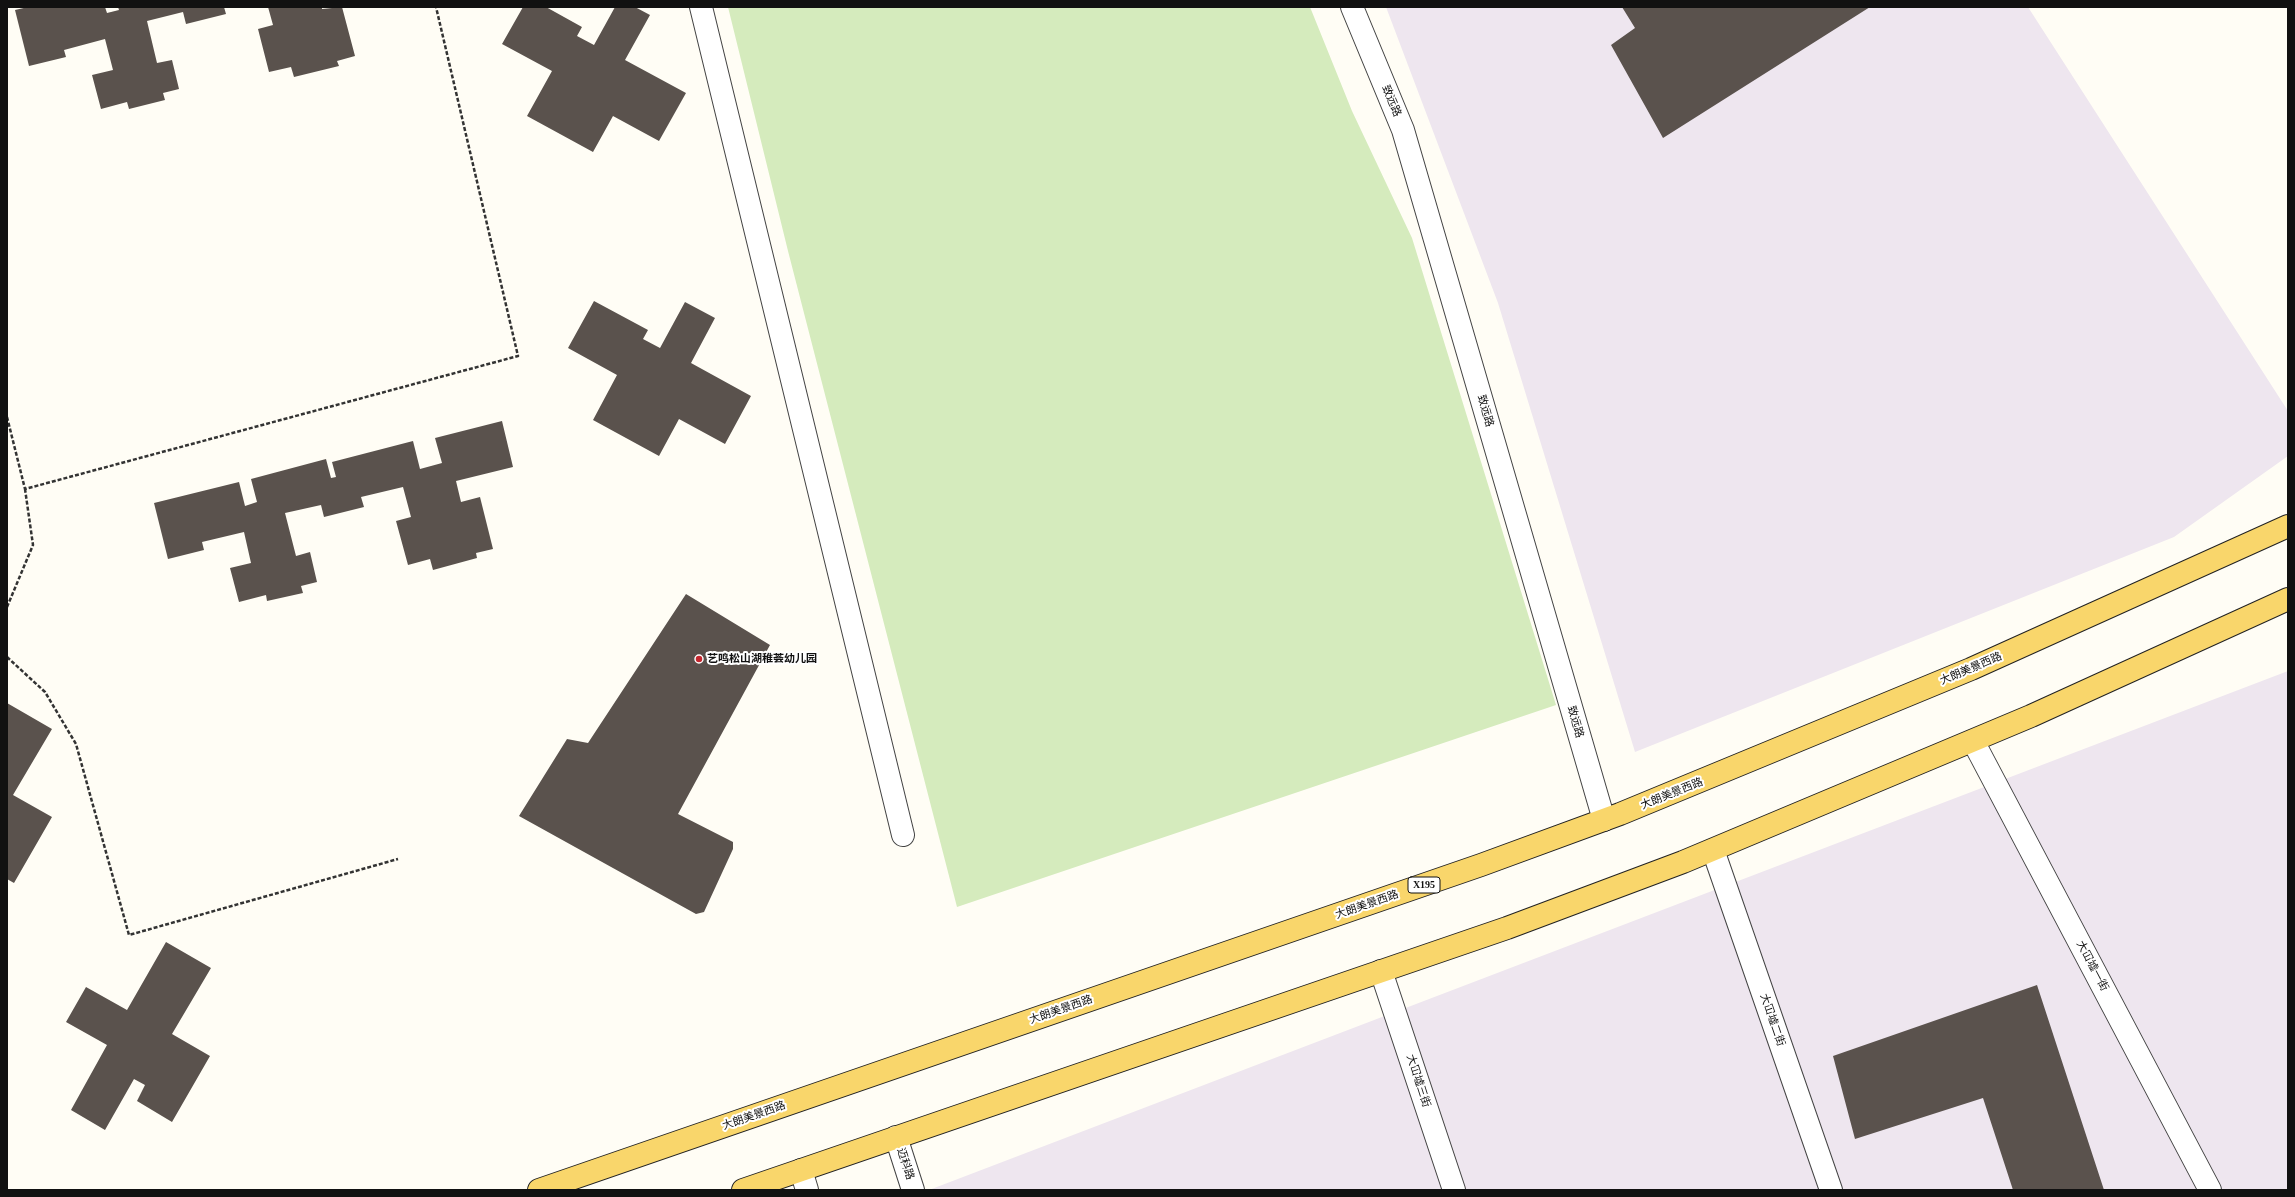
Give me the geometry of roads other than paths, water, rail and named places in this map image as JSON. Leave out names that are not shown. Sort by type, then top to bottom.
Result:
[{"type":"main road","name":"大朗美景西路","points":[[539,1190],[1481,865],[1604,820],[1764,756],[1971,669],[2288,526]]},
{"type":"main road","points":[[743,1190],[804,1180],[896,1137],[1507,928],[1713,850],[1973,741],[2288,599]]},
{"type":"street","points":[[701,7],[903,835]]},
{"type":"street","name":"致远路","points":[[1352,7],[1403,130],[1604,820]]},
{"type":"street","name":"大冚墟一街","points":[[1973,741],[2210,1190]]},
{"type":"street","name":"大冚墟二街","points":[[1713,850],[1831,1190]]},
{"type":"street","name":"大冚墟三街","points":[[1381,971],[1454,1190]]},
{"type":"street","name":"迈科路","points":[[896,1137],[913,1190]]},
{"type":"place","name":"艺鸣松山湖稚荟幼儿园","points":[[699,659]]}]
